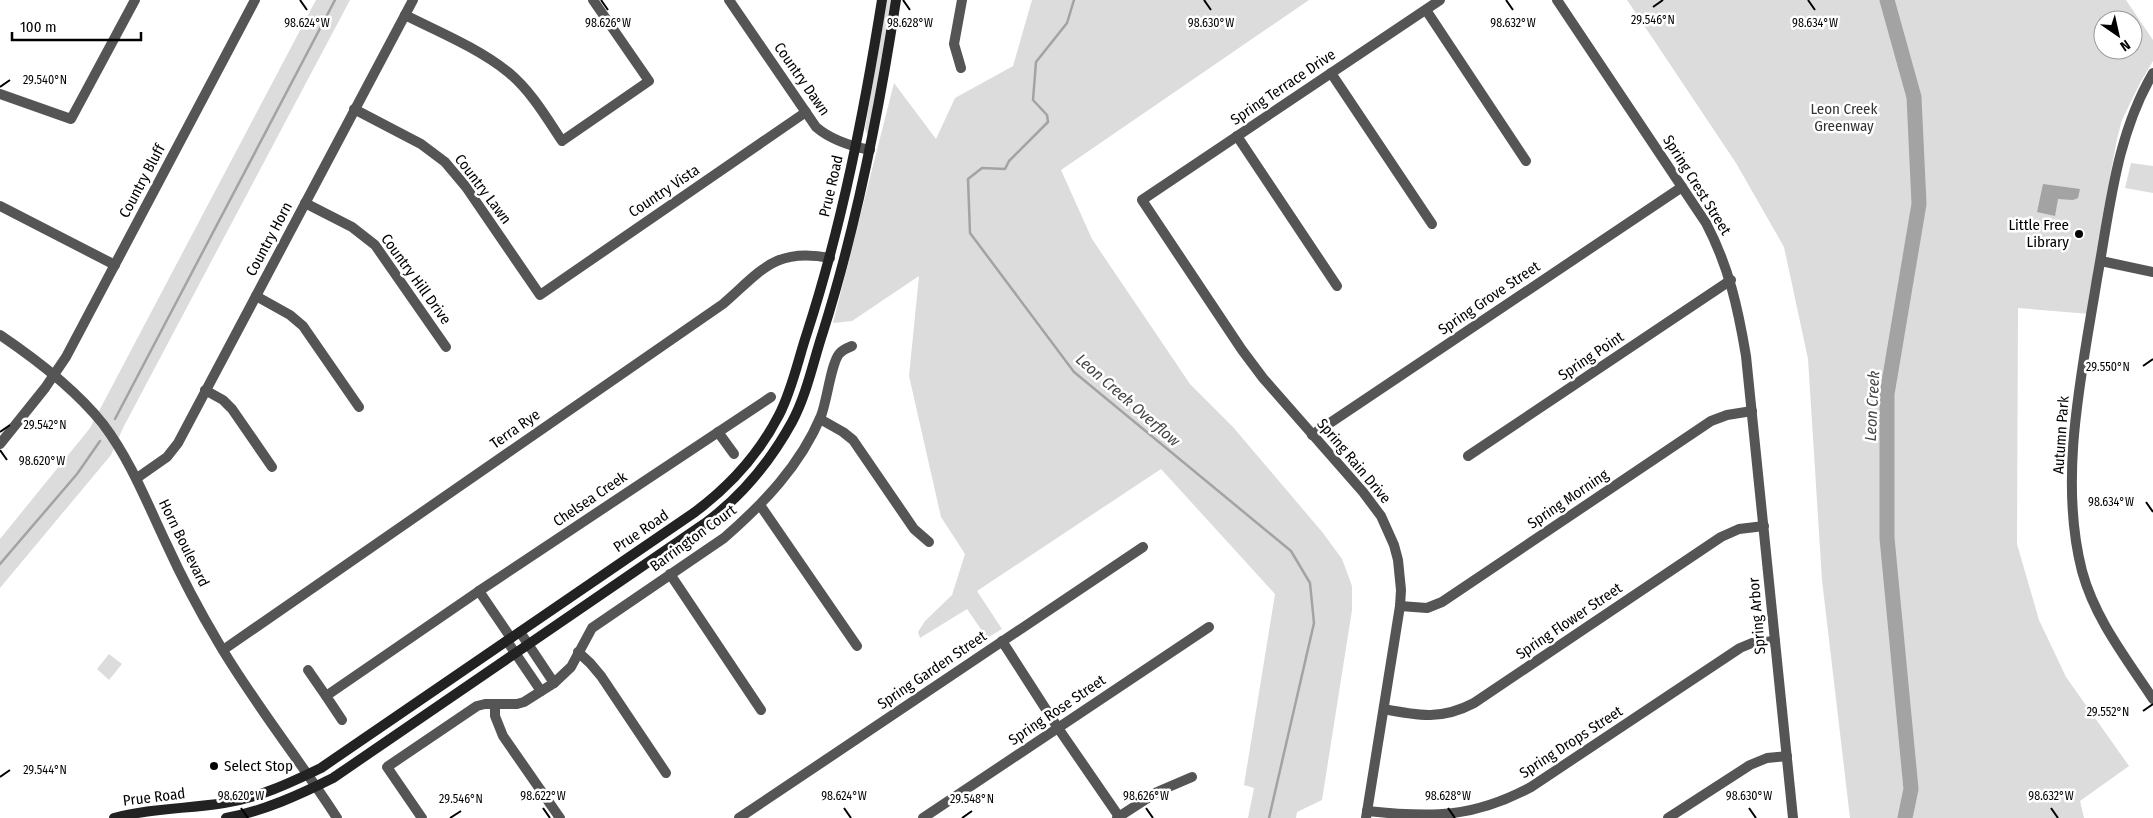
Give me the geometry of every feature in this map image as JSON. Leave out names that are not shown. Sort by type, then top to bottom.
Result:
[{"type":"main road","name":"Prue Road","points":[[114,818],[154,810],[226,803],[278,788],[321,768],[707,503],[746,466],[780,414],[790,390],[830,258],[856,148],[882,0]]},
{"type":"main road","name":"Prue Road","points":[[226,818],[266,808],[333,778],[716,515],[758,475],[793,421],[804,394],[839,280],[870,150],[896,0]]},
{"type":"main road","points":[[707,503],[716,515]]},
{"type":"street","points":[[0,94],[70,119],[136,0]]},
{"type":"street","name":"Country Bluff","points":[[0,444],[45,388],[52,374],[66,357],[255,0]]},
{"type":"street","name":"Country Horn","points":[[137,478],[153,468],[172,450],[256,296],[412,0]]},
{"type":"street","points":[[405,15],[483,56],[508,73],[530,95],[562,142],[649,81],[593,0]]},
{"type":"street","name":"Country Dawn","points":[[729,0],[816,126],[824,134],[856,148],[870,150]]},
{"type":"street","points":[[961,68],[954,44],[962,0]]},
{"type":"street","name":"Spring Terrace Drive","points":[[1142,200],[1440,0]]},
{"type":"street","name":"Spring Crest Street","points":[[1557,0],[1716,241],[1731,280],[1741,325],[1752,411]]},
{"type":"street","points":[[1426,10],[1526,161]]},
{"type":"street","points":[[1331,73],[1432,224]]},
{"type":"street","name":"Autumn Park","points":[[2153,73],[2132,115],[2123,140],[2077,398],[2072,493],[2076,546],[2091,598],[2107,630],[2153,699]]},
{"type":"street","name":"Country Lawn","points":[[354,109],[416,141],[445,162],[466,187],[540,294]]},
{"type":"street","name":"Country Vista","points":[[540,294],[806,112]]},
{"type":"street","points":[[1237,136],[1337,286]]},
{"type":"street","name":"Spring Grove Street","points":[[1312,435],[1682,187]]},
{"type":"street","name":"Spring Rain Drive","points":[[1142,200],[1242,350],[1312,435],[1363,492],[1385,523],[1398,560],[1401,590],[1400,606],[1366,814]]},
{"type":"street","name":"Country Hill Drive","points":[[305,203],[352,227],[375,245],[446,347]]},
{"type":"street","points":[[0,206],[115,264]]},
{"type":"street","name":"Terra Rye","points":[[223,650],[723,304],[754,275],[772,263],[790,255],[809,254],[830,258]]},
{"type":"street","points":[[2100,262],[2153,272]]},
{"type":"street","name":"Spring Point","points":[[1468,456],[1731,280]]},
{"type":"street","points":[[256,296],[290,315],[303,326],[359,406]]},
{"type":"street","name":"Horn Boulevard","points":[[0,335],[28,353],[86,405],[103,425],[137,478],[187,588],[223,650],[337,818]]},
{"type":"street","name":"Barrington Court","points":[[422,818],[387,767],[477,706],[517,704],[541,691],[572,667],[578,652],[592,628],[724,538],[760,505],[792,467],[820,418],[826,403],[835,361],[844,349],[852,346]]},
{"type":"street","points":[[205,390],[223,400],[232,409],[272,467]]},
{"type":"street","name":"Chelsea Creek","points":[[326,696],[770,397]]},
{"type":"street","name":"Spring Arbor","points":[[1752,411],[1792,818]]},
{"type":"street","name":"Spring Morning","points":[[1400,606],[1427,608],[1442,602],[1711,421],[1727,415],[1752,411]]},
{"type":"street","points":[[820,418],[853,440],[914,529],[929,542]]},
{"type":"street","points":[[718,432],[734,454]]},
{"type":"street","points":[[760,505],[857,646]]},
{"type":"street","name":"Spring Flower Street","points":[[1384,710],[1414,715],[1436,716],[1460,710],[1721,537],[1739,529],[1764,526]]},
{"type":"street","name":"Spring Garden Street","points":[[739,818],[1142,547]]},
{"type":"street","points":[[670,574],[761,710]]},
{"type":"street","points":[[479,592],[512,637],[515,653],[541,691]]},
{"type":"street","name":"Spring Rose Street","points":[[923,818],[1209,627]]},
{"type":"street","points":[[512,637],[528,644],[554,682]]},
{"type":"street","points":[[1002,641],[1119,818],[1157,792],[1192,777]]},
{"type":"street","name":"Spring Drops Street","points":[[1366,814],[1416,818],[1440,817],[1468,813],[1495,806],[1531,787],[1740,648],[1752,643],[1775,641]]},
{"type":"street","points":[[578,652],[601,676],[666,773]]},
{"type":"street","points":[[528,671],[540,662]]},
{"type":"street","points":[[308,670],[342,720]]},
{"type":"street","points":[[495,704],[495,716],[503,736],[560,818]]},
{"type":"street","points":[[1668,818],[1750,765],[1767,758],[1787,756]]},
{"type":"green space","points":[[316,0],[350,0],[124,426],[111,455],[0,588],[0,539],[90,428]]},
{"type":"green space","points":[[887,0],[891,0],[869,133],[867,134],[865,129]]},
{"type":"green space","points":[[1032,0],[1309,0],[1061,170],[1092,239],[1190,384],[1233,427],[1323,533],[1342,559],[1352,586],[1352,610],[1322,800],[1297,812],[1296,818],[1248,818],[1254,788],[1244,785],[1275,594],[1161,469],[977,591],[1002,629],[987,638],[967,609],[920,638],[918,632],[925,621],[952,595],[965,554],[941,517],[909,376],[919,276],[852,321],[833,323],[894,83],[936,139],[955,98],[1013,66]]},
{"type":"green space","name":"Leon Creek Greenway","points":[[1627,0],[2126,0],[2133,10],[2093,10],[2093,60],[2143,60],[2143,25],[2153,40],[2153,61],[2122,120],[2117,139],[2102,219],[2090,314],[2018,308],[2017,544],[2039,620],[2066,677],[2129,766],[2080,801],[2084,818],[1850,818],[1822,580],[1808,359],[1784,247],[1736,163]]},
{"type":"green space","points":[[2131,163],[2153,166],[2153,193],[2125,188]]},
{"type":"green space","points":[[109,654],[122,664],[109,680],[97,669]]},
{"type":"shaded area","points":[[2043,184],[2080,189],[2078,198],[2073,200],[2058,199],[2055,216],[2037,212]]},
{"type":"waterway","points":[[115,419],[335,0]]},
{"type":"waterway","name":"Leon Creek Overflow","points":[[1074,0],[1067,23],[1036,62],[1033,100],[1047,115],[1048,122],[1009,161],[1005,169],[982,168],[968,179],[970,233],[1074,372],[1291,551],[1310,583],[1314,623],[1269,818]]},
{"type":"waterway","name":"Leon Creek","points":[[1887,0],[1914,97],[1919,204],[1887,394],[1887,538],[1911,789],[1905,818]]},
{"type":"waterway","points":[[0,564],[77,474],[100,441]]},
{"type":"place","name":"Little Free Library","points":[[2079,234]]},
{"type":"place","name":"Select Stop","points":[[214,766]]}]
